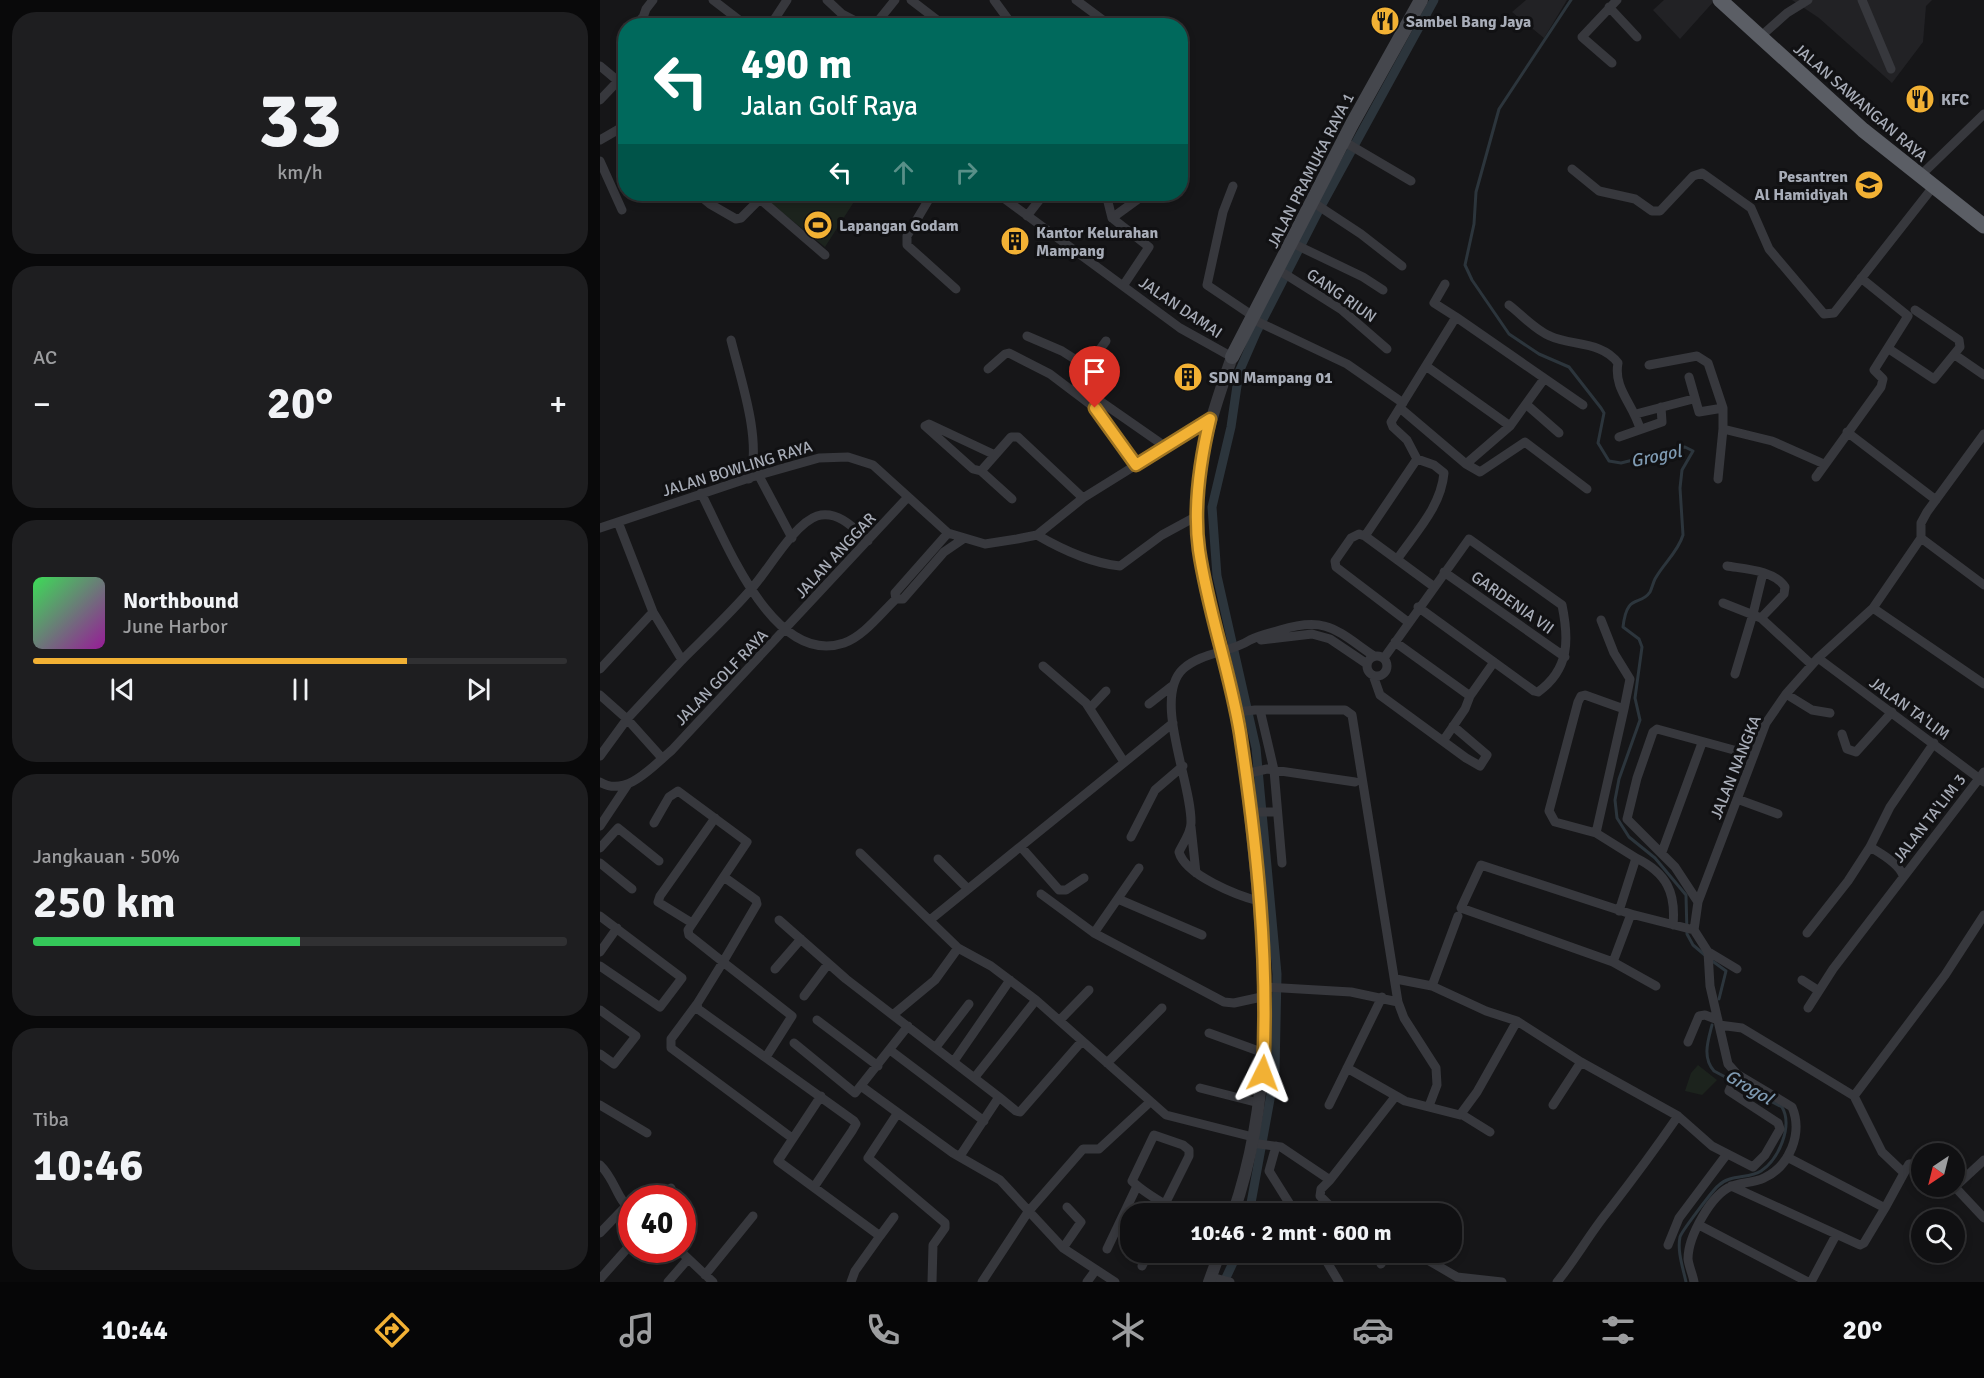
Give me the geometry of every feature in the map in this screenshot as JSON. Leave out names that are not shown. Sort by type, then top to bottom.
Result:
[{"type":"highway","name":"JALAN SAWANGAN RAYA","points":[[1720,0],[1863,130],[1933,187],[1982,221]]},
{"type":"main road","name":"JALAN PRAMUKA RAYA 1","points":[[1232,357],[1257,320],[1297,246],[1315,203],[1350,145],[1421,0]]},
{"type":"street","points":[[643,18],[653,0]]},
{"type":"street","points":[[713,0],[737,18]]},
{"type":"street","points":[[775,18],[787,0]]},
{"type":"street","points":[[827,0],[850,18]]},
{"type":"street","points":[[880,18],[895,0]]},
{"type":"street","points":[[911,0],[935,18]]},
{"type":"street","points":[[994,0],[1006,18]]},
{"type":"street","points":[[1076,0],[1100,18]]},
{"type":"street","points":[[1612,63],[1582,37],[1617,0]]},
{"type":"street","points":[[1760,37],[1787,13],[1808,0]]},
{"type":"street","points":[[1862,0],[1891,69]]},
{"type":"street","points":[[1609,7],[1636,36]]},
{"type":"street","points":[[600,66],[616,83]]},
{"type":"street","points":[[600,100],[618,80]]},
{"type":"street","points":[[1920,176],[1984,114]]},
{"type":"street","points":[[600,140],[618,130]]},
{"type":"street","points":[[1350,145],[1411,181]]},
{"type":"street","points":[[600,161],[622,210]]},
{"type":"street","points":[[1572,169],[1599,191],[1635,200],[1652,211],[1660,211],[1693,176],[1702,173],[1751,208],[1768,249],[1824,314],[1834,313],[1933,187]]},
{"type":"street","points":[[1233,186],[1223,212],[1207,285],[1257,320],[1347,364],[1401,406],[1466,465],[1480,472],[1525,442],[1587,489]]},
{"type":"street","points":[[709,201],[736,219],[741,218],[757,201]]},
{"type":"street","points":[[767,201],[825,255]]},
{"type":"street","points":[[928,201],[907,236],[907,245],[956,289]]},
{"type":"street","name":"JALAN DAMAI","points":[[1007,201],[1180,327],[1232,357]]},
{"type":"street","points":[[1027,216],[1039,201]]},
{"type":"street","points":[[1108,201],[1112,218],[1149,247],[1123,286]]},
{"type":"street","points":[[1112,218],[1135,201]]},
{"type":"street","points":[[1315,203],[1328,210],[1402,266]]},
{"type":"street","points":[[1297,246],[1362,277],[1383,290]]},
{"type":"street","name":"GANG RIUN","points":[[1282,272],[1342,310],[1387,349]]},
{"type":"street","points":[[1816,477],[1881,387],[1883,379],[1874,370],[1908,316],[1861,278]]},
{"type":"street","points":[[1444,284],[1434,303],[1582,405]]},
{"type":"street","points":[[1509,305],[1549,336],[1595,347],[1614,358],[1618,363],[1616,375],[1618,384],[1636,414],[1640,429]]},
{"type":"street","points":[[1892,351],[1934,379],[1960,347],[1959,340],[1915,310]]},
{"type":"street","points":[[1417,459],[1407,440],[1393,427],[1391,422],[1456,317]]},
{"type":"street","points":[[1027,336],[1062,351],[1087,367]]},
{"type":"street","points":[[731,340],[749,418],[754,465],[749,478]]},
{"type":"street","points":[[1106,341],[1076,382],[1079,388],[1166,447]]},
{"type":"street","points":[[988,369],[1009,353],[1050,374],[1095,408],[1136,465]]},
{"type":"street","points":[[1955,355],[1984,375]]},
{"type":"street","points":[[1649,365],[1697,356],[1708,363],[1723,408],[1718,479]]},
{"type":"street","points":[[1232,357],[1210,419],[1199,475],[1197,516],[1199,550],[1226,649],[1255,812],[1259,901],[1268,990],[1264,1053],[1254,1141],[1236,1203]]},
{"type":"street","points":[[1426,366],[1510,426]]},
{"type":"street","points":[[1689,377],[1696,409],[1701,412],[1723,408]]},
{"type":"street","points":[[1466,465],[1510,426],[1544,379]]},
{"type":"street","points":[[1636,414],[1693,399]]},
{"type":"street","points":[[1527,405],[1559,434]]},
{"type":"street","points":[[1619,437],[1662,422],[1661,407]]},
{"type":"street","points":[[948,533],[985,544],[1037,535],[1083,498],[1210,419]]},
{"type":"street","points":[[995,455],[926,424],[926,428],[973,469],[981,471],[1012,499]]},
{"type":"street","points":[[1723,429],[1763,438],[1824,464]]},
{"type":"street","points":[[1847,432],[1935,500]]},
{"type":"street","name":"JALAN NANGKA","points":[[1684,928],[1698,902],[1752,755],[1767,723],[1786,694],[1815,661],[1873,608],[1921,538],[1921,523],[1935,500],[1984,434]]},
{"type":"street","points":[[981,471],[1011,437],[1018,437],[1083,498]]},
{"type":"street","name":"JALAN BOWLING RAYA","points":[[600,528],[749,478],[819,458],[848,457],[873,465],[948,533]]},
{"type":"street","points":[[1398,558],[1437,503],[1442,489],[1444,472],[1421,458],[1417,459]]},
{"type":"street","points":[[1365,536],[1417,459]]},
{"type":"street","points":[[759,476],[792,538]]},
{"type":"street","points":[[701,493],[752,589],[785,632]]},
{"type":"street","name":"JALAN ANGGAR","points":[[785,632],[907,498]]},
{"type":"street","points":[[600,756],[627,719],[752,589],[802,525],[817,516],[833,516],[844,520],[868,541]]},
{"type":"street","points":[[1037,535],[1056,546],[1108,565],[1120,566],[1162,535],[1197,516]]},
{"type":"street","points":[[618,522],[653,612],[682,660]]},
{"type":"street","name":"JALAN GOLF RAYA","points":[[896,599],[895,593],[948,533]]},
{"type":"street","points":[[1408,622],[1336,567],[1335,561],[1351,538],[1359,534],[1398,558],[1433,586]]},
{"type":"street","name":"JALAN GOLF RAYA","points":[[600,826],[628,784],[662,758],[785,632],[807,643],[832,646],[846,643],[896,599],[903,599],[944,552],[963,538]]},
{"type":"street","points":[[1921,538],[1984,585]]},
{"type":"street","points":[[1367,664],[1379,657],[1395,642],[1418,607],[1468,539],[1562,605],[1568,635],[1565,657],[1546,686],[1538,692],[1418,607]]},
{"type":"street","points":[[1727,566],[1762,573],[1782,582],[1785,587],[1784,594],[1757,616]]},
{"type":"street","name":"GARDENIA VII","points":[[1444,572],[1565,657]]},
{"type":"street","points":[[1735,674],[1757,616],[1762,573]]},
{"type":"street","points":[[1723,603],[1757,616]]},
{"type":"street","points":[[1873,608],[1984,684]]},
{"type":"street","points":[[600,669],[653,612]]},
{"type":"street","name":"JALAN TA'LIM","points":[[1757,616],[1815,661],[1892,712],[1982,778]]},
{"type":"street","points":[[1596,833],[1630,679],[1610,645],[1601,620]]},
{"type":"street","points":[[1149,704],[1172,686],[1184,669],[1194,662],[1226,649],[1300,624],[1314,623],[1332,627],[1388,664],[1381,676],[1373,675],[1368,671],[1367,664],[1330,639],[1312,634],[1244,643]]},
{"type":"street","points":[[1312,634],[1314,623]]},
{"type":"street","points":[[1395,642],[1470,696]]},
{"type":"street","points":[[1443,741],[1494,662]]},
{"type":"street","points":[[1043,666],[1090,708],[1124,762]]},
{"type":"street","points":[[1373,675],[1380,695],[1480,766],[1487,755],[1453,726]]},
{"type":"street","points":[[1172,686],[1173,723],[1183,766],[1196,873]]},
{"type":"street","points":[[1090,708],[1106,691]]},
{"type":"street","points":[[1624,708],[1585,694],[1580,697],[1549,811],[1555,822],[1596,833],[1645,863],[1671,889],[1684,928],[1707,952],[1718,1023],[1728,1064],[1734,1078],[1792,1107],[1796,1116],[1796,1135],[1787,1157],[1766,1177],[1731,1186],[1704,1213],[1691,1240],[1688,1260],[1695,1281]]},
{"type":"street","points":[[1786,694],[1812,711],[1830,713]]},
{"type":"street","points":[[600,695],[627,719],[662,758]]},
{"type":"street","points":[[1257,710],[1270,769],[1282,863]]},
{"type":"street","points":[[1239,712],[1346,710],[1350,712],[1354,720],[1398,1002],[1404,1018],[1436,1068],[1437,1085],[1429,1106]]},
{"type":"street","points":[[1842,734],[1847,749],[1856,752],[1892,712]]},
{"type":"street","points":[[930,920],[1173,723]]},
{"type":"street","points":[[1698,902],[1684,878],[1662,852],[1637,832],[1627,819],[1637,778],[1653,732],[1657,729],[1752,755]]},
{"type":"street","points":[[1662,852],[1702,743]]},
{"type":"street","points":[[1807,933],[1848,881],[1870,847],[1885,817],[1934,743]]},
{"type":"street","points":[[1131,837],[1155,790],[1183,766]]},
{"type":"street","points":[[1248,773],[1270,769],[1355,782]]},
{"type":"street","name":"JALAN TA'LIM 3","points":[[1808,1008],[1833,969],[1903,876],[1982,778]]},
{"type":"street","points":[[600,782],[613,788],[628,784]]},
{"type":"street","points":[[654,823],[675,791],[678,791],[747,842],[688,930],[689,935],[792,1016],[766,1057]]},
{"type":"street","points":[[1737,799],[1778,814]]},
{"type":"street","points":[[1255,812],[1274,812]]},
{"type":"street","points":[[692,923],[658,902],[715,818]]},
{"type":"street","points":[[1191,827],[1179,852],[1187,866],[1196,873],[1259,901]]},
{"type":"street","points":[[600,848],[618,828],[659,861]]},
{"type":"street","points":[[1021,847],[1059,890],[1066,890],[1084,878]]},
{"type":"street","points":[[1870,847],[1902,872],[1903,876]]},
{"type":"street","points":[[860,853],[958,948],[1010,980],[1036,1000],[1166,1115],[1291,1152],[1330,1180]]},
{"type":"street","points":[[1619,910],[1636,858]]},
{"type":"street","points":[[938,860],[967,888]]},
{"type":"street","points":[[600,863],[632,889]]},
{"type":"street","points":[[1656,986],[1613,962],[1461,908],[1481,865],[1630,915],[1684,928]]},
{"type":"street","points":[[1094,933],[1139,868]]},
{"type":"street","points":[[724,877],[756,900],[757,904],[697,1004],[671,1039],[671,1048],[792,1138]]},
{"type":"street","points":[[1041,894],[1094,933],[1224,1002],[1234,1003],[1268,990],[1285,987],[1351,992],[1398,1002]]},
{"type":"street","points":[[1118,899],[1202,935]]},
{"type":"street","points":[[1613,962],[1630,915]]},
{"type":"street","points":[[1854,1096],[1945,975],[1984,915]]},
{"type":"street","points":[[600,916],[682,978],[659,1007],[600,966]]},
{"type":"street","points":[[1432,986],[1458,916]]},
{"type":"street","points":[[779,920],[828,964],[975,1077],[1016,1112],[1020,1112],[1082,1041]]},
{"type":"street","points":[[600,952],[617,928]]},
{"type":"street","points":[[776,969],[801,939]]},
{"type":"street","points":[[894,1014],[934,980],[958,948]]},
{"type":"street","points":[[1707,952],[1713,952],[1737,969]]},
{"type":"street","points":[[804,996],[828,964]]},
{"type":"street","points":[[1396,979],[1432,986],[1486,1011],[1517,1021],[1581,1062],[1678,1116],[1698,1136],[1753,1167],[1765,1155],[1780,1129],[1778,1123],[1729,1091],[1734,1078]]},
{"type":"street","points":[[954,1061],[1010,980]]},
{"type":"street","points":[[1802,980],[1819,991]]},
{"type":"street","points":[[1060,1020],[1089,990]]},
{"type":"street","points":[[1329,1105],[1382,997]]},
{"type":"street","points":[[975,1077],[1036,1000]]},
{"type":"street","points":[[697,1004],[698,1009],[821,1096],[856,1124],[814,1187]]},
{"type":"street","points":[[936,1047],[969,1004]]},
{"type":"street","points":[[1107,1063],[1162,1008]]},
{"type":"street","points":[[600,1010],[636,1036],[614,1064],[600,1054]]},
{"type":"street","points":[[1688,1042],[1699,1016],[1705,1014],[1718,1023],[1742,1028],[1854,1096],[1882,1152],[1904,1173]]},
{"type":"street","points":[[817,1020],[878,1066]]},
{"type":"street","points":[[1461,1114],[1477,1092],[1517,1021]]},
{"type":"street","points":[[794,1043],[855,1094],[908,1026]]},
{"type":"street","points":[[1209,1033],[1264,1053]]},
{"type":"street","points":[[890,1050],[984,1121]]},
{"type":"street","points":[[1553,1105],[1581,1062]]},
{"type":"street","points":[[1347,1068],[1395,1097],[1457,1115],[1461,1114],[1490,1132]]},
{"type":"street","points":[[861,1086],[897,1114],[1000,1180],[1063,1248],[1115,1282]]},
{"type":"street","points":[[1200,1088],[1258,1102]]},
{"type":"street","points":[[821,1096],[778,1161],[880,1236]]},
{"type":"street","points":[[960,1156],[999,1097]]},
{"type":"street","points":[[1327,1203],[1320,1196],[1321,1189],[1395,1097]]},
{"type":"street","points":[[982,1282],[1028,1212],[1083,1149],[1099,1149],[1150,1102]]},
{"type":"street","points":[[600,1105],[647,1132]]},
{"type":"street","points":[[897,1114],[868,1158],[945,1223],[932,1248],[932,1282]]},
{"type":"street","points":[[1557,1282],[1573,1264],[1607,1211],[1639,1173],[1678,1116]]},
{"type":"street","points":[[1162,1203],[1132,1181],[1149,1141],[1154,1135],[1183,1145],[1189,1150],[1174,1203]]},
{"type":"street","points":[[1274,1146],[1269,1171],[1289,1203]]},
{"type":"street","points":[[1668,1245],[1673,1230],[1707,1177],[1727,1154]]},
{"type":"street","points":[[1787,1157],[1885,1208]]},
{"type":"street","points":[[1965,1177],[1984,1160]]},
{"type":"street","points":[[1731,1186],[1836,1235],[1863,1244],[1911,1163]]},
{"type":"street","points":[[600,1165],[612,1178],[618,1197]]},
{"type":"street","points":[[1107,1249],[1137,1186]]},
{"type":"street","points":[[1965,1197],[1984,1218]]},
{"type":"street","points":[[1063,1248],[1081,1222],[1067,1207]]},
{"type":"street","points":[[705,1275],[753,1216]]},
{"type":"street","points":[[850,1282],[855,1271],[894,1217]]},
{"type":"street","points":[[600,1233],[618,1218]]},
{"type":"street","points":[[1699,1225],[1809,1282],[1836,1235]]},
{"type":"street","points":[[1673,1230],[1691,1240]]},
{"type":"street","points":[[600,1279],[618,1259]]},
{"type":"street","points":[[668,1282],[685,1263]]},
{"type":"street","points":[[692,1263],[713,1282]]},
{"type":"street","points":[[1219,1280],[1220,1263]]},
{"type":"street","points":[[1328,1263],[1339,1282]]},
{"type":"street","points":[[1431,1263],[1457,1280],[1502,1282]]},
{"type":"street","points":[[1087,1282],[1095,1271]]},
{"type":"shaded area","points":[[1526,0],[1567,0],[1544,38],[1512,12]]},
{"type":"shaded area","points":[[1664,0],[1715,0],[1680,39],[1653,10]]},
{"type":"shaded area","points":[[1792,0],[1932,0],[1926,6],[1923,42],[1892,83],[1819,18]]},
{"type":"shaded area","name":"Lapangan Godam","points":[[768,201],[855,201],[825,247]]},
{"type":"shaded area","points":[[1698,1065],[1717,1080],[1702,1095],[1685,1091],[1691,1073]]},
{"type":"waterway","points":[[1251,1203],[1275,1072],[1277,974],[1256,748],[1217,576],[1212,507],[1231,427],[1239,372],[1256,333],[1320,208],[1434,0]]},
{"type":"waterway","name":"Grogol","points":[[1571,0],[1499,109],[1476,192],[1474,224],[1465,265],[1472,280],[1509,334],[1539,354],[1569,367],[1601,408],[1604,413],[1598,443],[1609,461],[1621,463],[1685,447],[1693,451],[1682,470],[1680,488],[1683,535],[1681,541],[1658,574],[1650,592],[1631,604],[1625,616],[1623,627],[1639,639],[1642,647],[1635,698],[1640,720],[1619,779],[1615,800],[1617,818],[1629,837],[1655,858],[1686,895],[1687,934],[1693,945],[1706,956]]},
{"type":"waterway","name":"Grogol","points":[[1711,960],[1726,971],[1719,999]]},
{"type":"waterway","name":"Grogol","points":[[1686,1282],[1679,1248],[1680,1237],[1718,1186],[1733,1178],[1751,1175],[1768,1166],[1782,1142],[1786,1123],[1782,1107],[1714,1071],[1710,1066],[1707,1055],[1712,1025]]},
{"type":"waterway","points":[[1224,1282],[1233,1263]]},
{"type":"place","name":"Sambel Bang Jaya","points":[[1385,21]]},
{"type":"place","name":"KFC","points":[[1920,99]]},
{"type":"place","name":"Pesantren Al Hamidiyah","points":[[1869,185]]},
{"type":"place","name":"Lapangan Godam","points":[[818,225]]},
{"type":"place","name":"Kantor Kelurahan Mampang","points":[[1015,241]]},
{"type":"place","name":"SDN Mampang 01","points":[[1188,377]]},
{"type":"route","points":[[1095,408],[1111,427],[1136,465],[1210,419],[1199,475],[1197,516],[1199,550],[1240,731],[1251,812],[1266,996],[1263,1073]]}]
